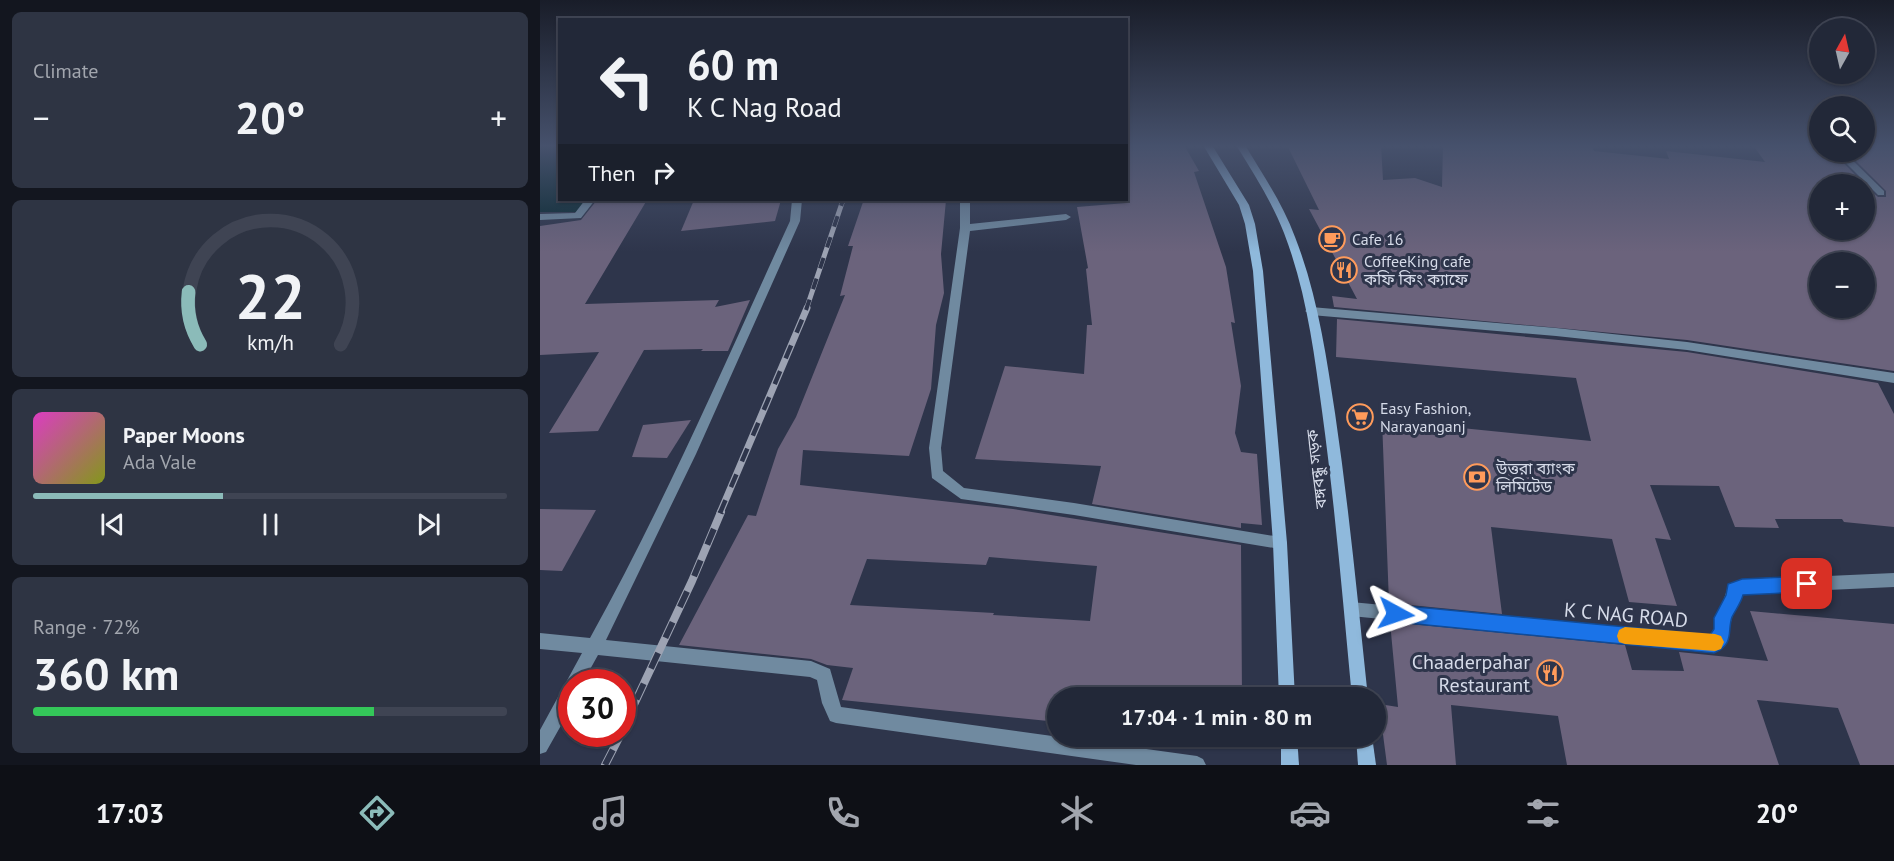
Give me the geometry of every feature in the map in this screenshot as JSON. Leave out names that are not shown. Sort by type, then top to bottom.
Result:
[{"type":"main road","points":[[1229,181],[1244,205],[1253,237],[1265,343],[1280,543],[1287,687]]},
{"type":"main road","name":"বঙ্গবন্ধু সড়ক","points":[[1262,181],[1275,202],[1300,262],[1311,311],[1332,433],[1359,687]]},
{"type":"main road","points":[[1289,747],[1290,765]]},
{"type":"main road","points":[[1365,747],[1367,765]]},
{"type":"street","points":[[1868,181],[1881,194]]},
{"type":"street","points":[[540,217],[578,216],[589,201]]},
{"type":"street","points":[[583,669],[691,451],[795,221],[797,201]]},
{"type":"street","points":[[965,201],[965,228],[935,448],[937,474],[960,493],[1280,543]]},
{"type":"street","points":[[965,228],[1066,217]]},
{"type":"street","points":[[1311,311],[1687,346],[1894,378]]},
{"type":"street","name":"K C NAG ROAD","points":[[1351,609],[1714,644],[1723,632],[1722,618],[1734,597],[1734,590],[1742,587],[1894,580]]},
{"type":"street","points":[[540,641],[811,669],[824,675],[830,703],[836,716],[1197,765]]},
{"type":"street","points":[[540,746],[558,714]]},
{"type":"water","points":[[540,181],[558,181],[558,201],[587,201],[579,212],[540,212]]},
{"type":"building","points":[[1128,181],[1197,181],[1226,267],[1235,323],[1231,322],[1241,386],[1235,433],[1241,452],[1257,454],[1262,525],[1241,523],[1241,528],[1092,504],[1101,466],[975,459],[1005,366],[1084,374],[1087,325],[1092,325],[1086,269],[1088,268],[1077,207],[1128,201]]},
{"type":"building","points":[[1305,181],[1423,181],[1442,187],[1442,181],[1809,181],[1809,240],[1875,240],[1875,194],[1878,197],[1886,197],[1886,191],[1876,181],[1894,181],[1894,371],[1687,340],[1334,307],[1332,296],[1357,299],[1309,209],[1319,210]]},
{"type":"building","points":[[596,201],[646,201],[585,304],[719,300],[715,307],[750,300],[728,351],[644,350],[598,431],[549,433],[599,352],[540,355],[540,226],[581,220]]},
{"type":"building","points":[[694,201],[781,201],[775,221],[681,231]]},
{"type":"building","points":[[946,201],[941,254],[944,293],[936,325],[931,389],[909,456],[803,450],[800,485],[1013,509],[1241,545],[1242,687],[1047,687],[1047,721],[842,700],[853,668],[827,665],[811,659],[679,645],[748,515],[756,516],[778,449],[796,417],[845,295],[840,296],[853,246],[848,246],[863,202]],"holes":[[[989,557],[1097,566],[1090,621],[993,615],[994,613],[850,605],[867,559],[986,565]]]},
{"type":"building","points":[[1337,319],[1687,352],[1878,383],[1894,414],[1894,527],[1844,522],[1842,519],[1775,519],[1779,528],[1735,527],[1719,486],[1650,485],[1671,540],[1655,538],[1677,606],[1629,602],[1612,539],[1491,527],[1502,614],[1389,603],[1382,420],[1591,441],[1576,378],[1336,357]]},
{"type":"building","points":[[691,420],[667,458],[632,457],[643,425]]},
{"type":"building","points":[[540,509],[596,510],[562,571],[540,570]]},
{"type":"building","points":[[1750,611],[1894,624],[1894,765],[1860,765],[1838,708],[1757,700],[1779,765],[1567,765],[1558,716],[1451,705],[1456,765],[1387,765],[1385,747],[1386,705],[1398,707],[1390,622],[1625,645],[1632,670],[1684,671],[1679,652],[1768,661]]},
{"type":"railway","points":[[806,310],[843,201]]},
{"type":"railway","points":[[720,513],[807,308]]},
{"type":"railway","points":[[636,700],[692,581],[721,512]]},
{"type":"railway","points":[[605,765],[614,747]]},
{"type":"slow traffic","points":[[1625,636],[1714,644],[1715,642]]},
{"type":"place","name":"Cafe 16","points":[[1332,239]]},
{"type":"place","name":"CoffeeKing cafe কফি কিং ক্যাফে","points":[[1344,270]]},
{"type":"place","name":"Easy Fashion, Narayanganj","points":[[1360,417]]},
{"type":"place","name":"উত্তরা ব্যাংক লিমিটেড","points":[[1477,477]]},
{"type":"place","name":"Chaaderpahar Restaurant","points":[[1550,673]]},
{"type":"route","points":[[1396,614],[1714,644],[1723,632],[1722,618],[1734,597],[1734,590],[1742,587],[1807,584]]}]
